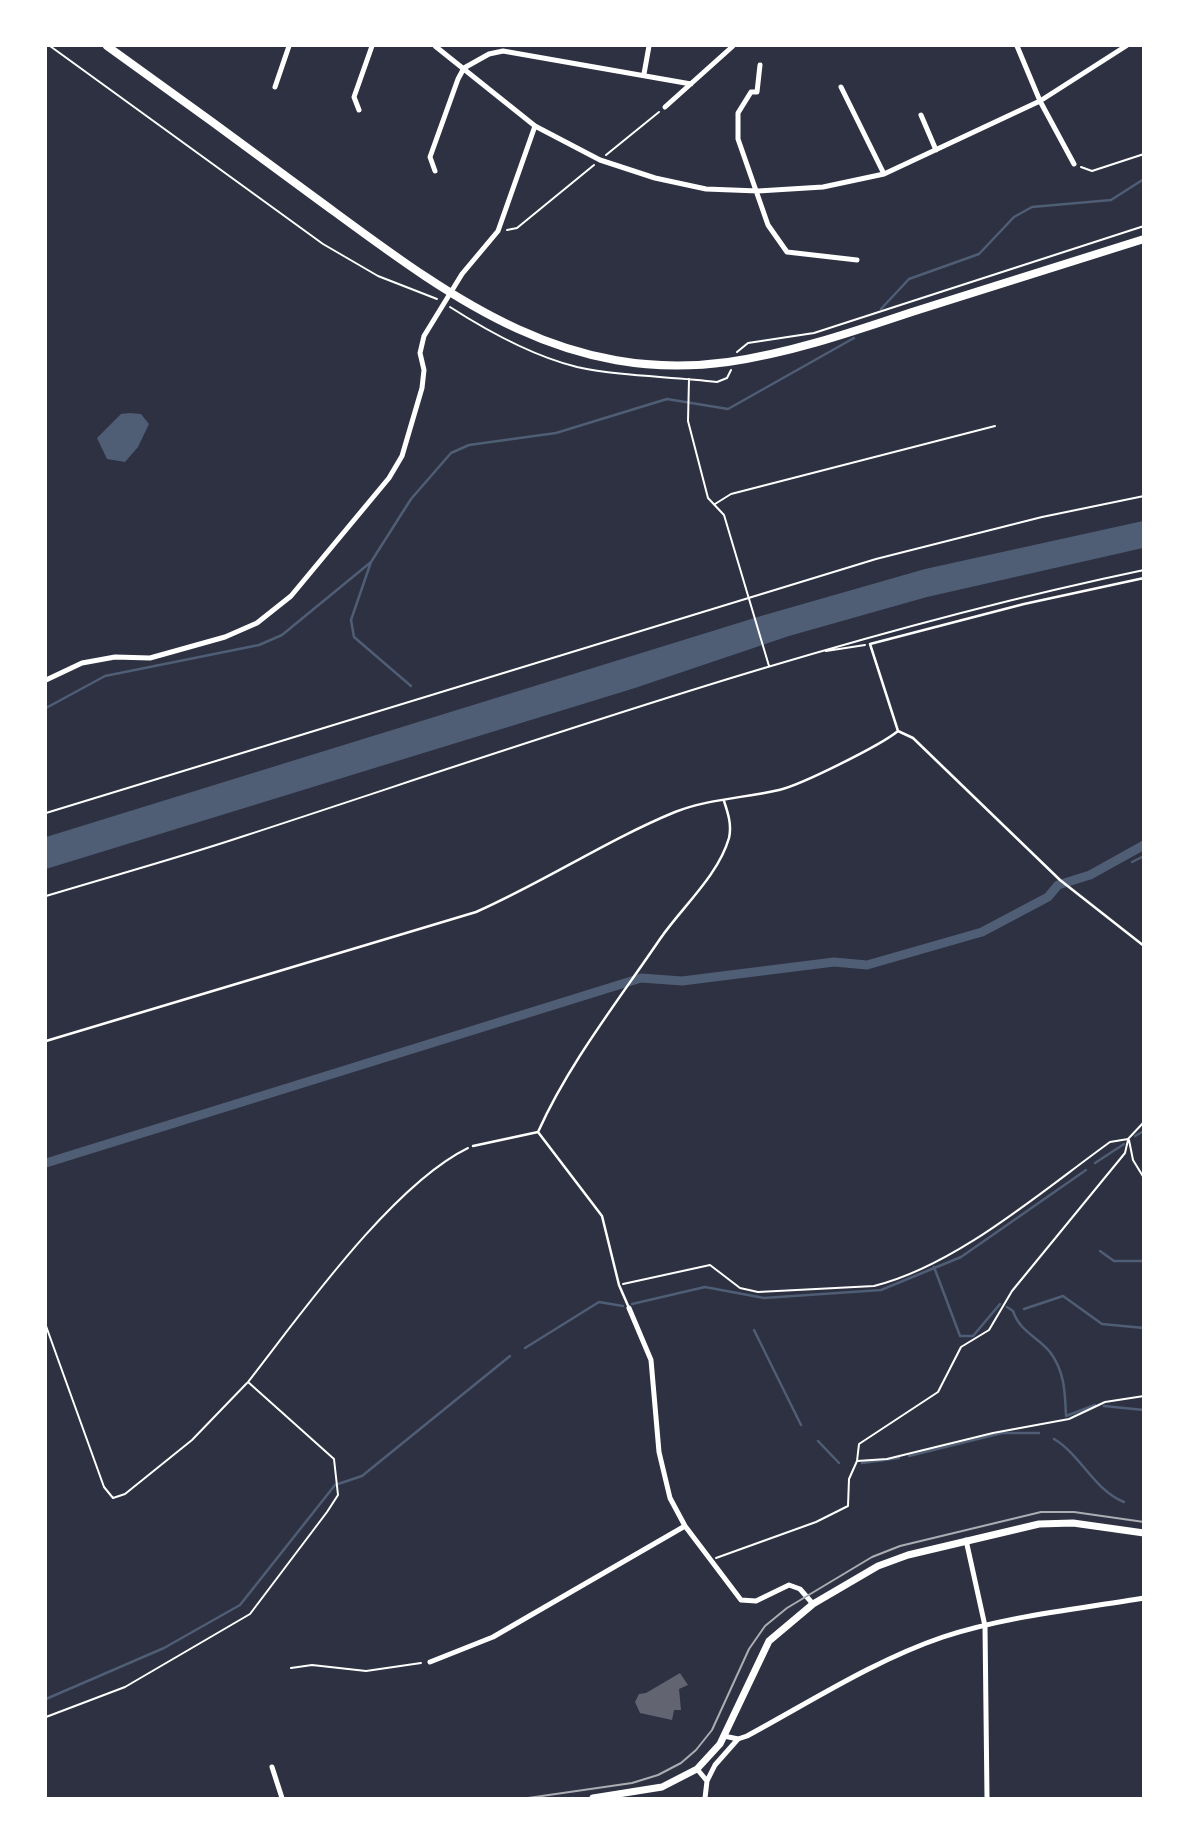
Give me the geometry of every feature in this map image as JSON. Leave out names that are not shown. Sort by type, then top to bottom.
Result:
[{"type":"main road","points":[[107,46],[428,279],[508,327],[565,349],[626,362],[729,366],[739,356],[857,330],[1143,239]]},
{"type":"main road","points":[[593,1798],[662,1787],[697,1769],[715,1752],[724,1736],[769,1641],[813,1604],[888,1562],[966,1540],[1057,1523],[1143,1533]]},
{"type":"street","points":[[275,87],[289,46]]},
{"type":"street","points":[[359,110],[354,97],[372,46]]},
{"type":"street","points":[[435,46],[535,126],[600,160],[655,178],[706,189],[758,191],[823,187],[884,174],[1040,102],[1126,46]]},
{"type":"street","points":[[489,54],[490,46]]},
{"type":"street","points":[[644,74],[649,46]]},
{"type":"street","points":[[665,107],[733,46]]},
{"type":"street","points":[[1017,46],[1040,102],[1074,164]]},
{"type":"street","points":[[435,171],[430,157],[464,68],[489,54],[503,51],[532,54],[691,84]]},
{"type":"street","points":[[760,65],[757,92],[751,92],[741,103],[736,126],[742,155],[758,191],[768,225],[787,253],[857,260]]},
{"type":"street","points":[[841,87],[884,174]]},
{"type":"street","points":[[921,115],[936,150]]},
{"type":"street","points":[[46,680],[82,663],[103,658],[150,658],[225,637],[257,623],[279,608],[389,478],[402,456],[423,382],[421,347],[427,329],[470,264],[490,244],[498,231],[535,126]]},
{"type":"street","points":[[629,1308],[651,1360],[662,1473],[685,1527],[741,1600],[755,1601],[789,1585],[800,1589],[813,1604]]},
{"type":"street","points":[[430,1661],[494,1637],[685,1527]]},
{"type":"street","points":[[966,1540],[985,1626],[987,1798]]},
{"type":"street","points":[[705,1798],[707,1781],[715,1765],[738,1739],[891,1660],[941,1638],[985,1626],[1143,1598]]},
{"type":"street","points":[[724,1736],[738,1739]]},
{"type":"street","points":[[272,1767],[282,1798]]},
{"type":"street","points":[[697,1769],[707,1781]]},
{"type":"lane","points":[[1143,578],[1024,604],[870,644],[898,731],[913,738],[1065,885],[1143,946]]},
{"type":"lane","points":[[46,1041],[164,1003],[476,912],[525,891],[676,812],[706,801],[724,801],[783,789],[898,731]]},
{"type":"lane","points":[[538,1132],[570,1071],[707,878],[724,849],[730,828],[724,801]]},
{"type":"lane","points":[[472,1146],[538,1132]]},
{"type":"lane","points":[[538,1132],[602,1216],[619,1285],[629,1308]]},
{"type":"path","points":[[50,46],[323,244],[379,276],[436,299],[474,323],[550,358],[627,375],[723,381],[729,366]]},
{"type":"path","points":[[498,231],[517,229],[665,107]]},
{"type":"path","points":[[1074,164],[1092,171],[1143,154]]},
{"type":"path","points":[[739,356],[748,343],[814,333],[1143,226]]},
{"type":"path","points":[[689,378],[688,421],[708,498],[724,514],[769,665]]},
{"type":"path","points":[[715,504],[731,494],[995,426]]},
{"type":"path","points":[[46,813],[833,572],[937,543],[1143,496]]},
{"type":"path","points":[[46,896],[240,838],[769,665],[956,612],[1143,570]]},
{"type":"path","points":[[822,651],[870,644]]},
{"type":"path","points":[[709,1561],[816,1522],[848,1506],[849,1479],[857,1461],[859,1444],[938,1392],[961,1348],[989,1330],[1013,1291],[1125,1153],[1128,1139],[1143,1122]]},
{"type":"path","points":[[1128,1139],[1133,1160],[1143,1178]]},
{"type":"path","points":[[619,1285],[710,1265],[740,1288],[758,1292],[874,1286],[890,1282],[967,1245],[1110,1142],[1128,1139]]},
{"type":"path","points":[[46,1326],[104,1487],[113,1498],[125,1493],[192,1440],[248,1382],[358,1245],[430,1174],[454,1155],[472,1146]]},
{"type":"path","points":[[46,1717],[125,1687],[250,1614],[338,1495],[334,1459],[248,1382]]},
{"type":"path","points":[[857,1461],[887,1459],[993,1433],[1069,1419],[1105,1402],[1143,1396]]},
{"type":"path","points":[[291,1668],[312,1665],[366,1671],[430,1661]]},
{"type":"water","points":[[121,414],[141,414],[149,424],[138,447],[125,462],[107,459],[97,438]]},
{"type":"water","points":[[1143,521],[1143,548],[927,597],[789,636],[635,688],[46,869],[46,837],[761,616],[925,569]]},
{"type":"building","points":[[680,1673],[688,1685],[679,1689],[681,1710],[674,1710],[672,1720],[640,1713],[635,1702],[639,1694],[646,1693]]},
{"type":"waterway","points":[[881,309],[909,279],[979,254],[1014,217],[1032,207],[1111,200],[1144,179]]},
{"type":"waterway","points":[[411,686],[354,637],[351,620],[371,562],[411,499],[451,453],[469,445],[556,433],[667,399],[728,409],[854,338]]},
{"type":"waterway","points":[[46,708],[105,676],[259,645],[282,635],[371,562]]},
{"type":"waterway","points":[[46,1163],[641,978],[682,981],[834,962],[867,965],[982,932],[1048,897],[1058,885],[1090,875],[1144,845]]},
{"type":"waterway","points":[[1132,862],[1144,856]]},
{"type":"waterway","points":[[1091,875],[1096,875]]},
{"type":"waterway","points":[[1135,1136],[1144,1131]]},
{"type":"waterway","points":[[1095,1163],[1124,1144]]},
{"type":"waterway","points":[[632,1304],[705,1287],[764,1298],[881,1290],[961,1257],[1086,1170]]},
{"type":"waterway","points":[[1100,1251],[1114,1261],[1144,1261]]},
{"type":"waterway","points":[[934,1267],[960,1336],[973,1336],[1000,1304]]},
{"type":"waterway","points":[[1024,1309],[1063,1296],[1102,1324],[1144,1328]]},
{"type":"waterway","points":[[525,1348],[599,1302],[623,1306]]},
{"type":"waterway","points":[[1007,1307],[1013,1311],[1024,1329],[1050,1352],[1059,1367],[1066,1416],[1095,1405]]},
{"type":"waterway","points":[[754,1330],[801,1425]]},
{"type":"waterway","points":[[46,1699],[164,1648],[240,1605],[335,1485],[362,1476],[510,1356]]},
{"type":"waterway","points":[[1104,1406],[1144,1410]]},
{"type":"waterway","points":[[909,1456],[1002,1433],[1039,1433]]},
{"type":"waterway","points":[[1054,1439],[1064,1446],[1104,1489],[1124,1502]]},
{"type":"waterway","points":[[818,1441],[839,1463]]},
{"type":"waterway","points":[[862,1463],[899,1458]]},
{"type":"tram line","points":[[528,1798],[632,1783],[658,1775],[681,1763],[712,1730],[749,1649],[765,1626],[787,1608],[872,1557],[900,1546],[1041,1512],[1074,1512],[1144,1522]]}]
